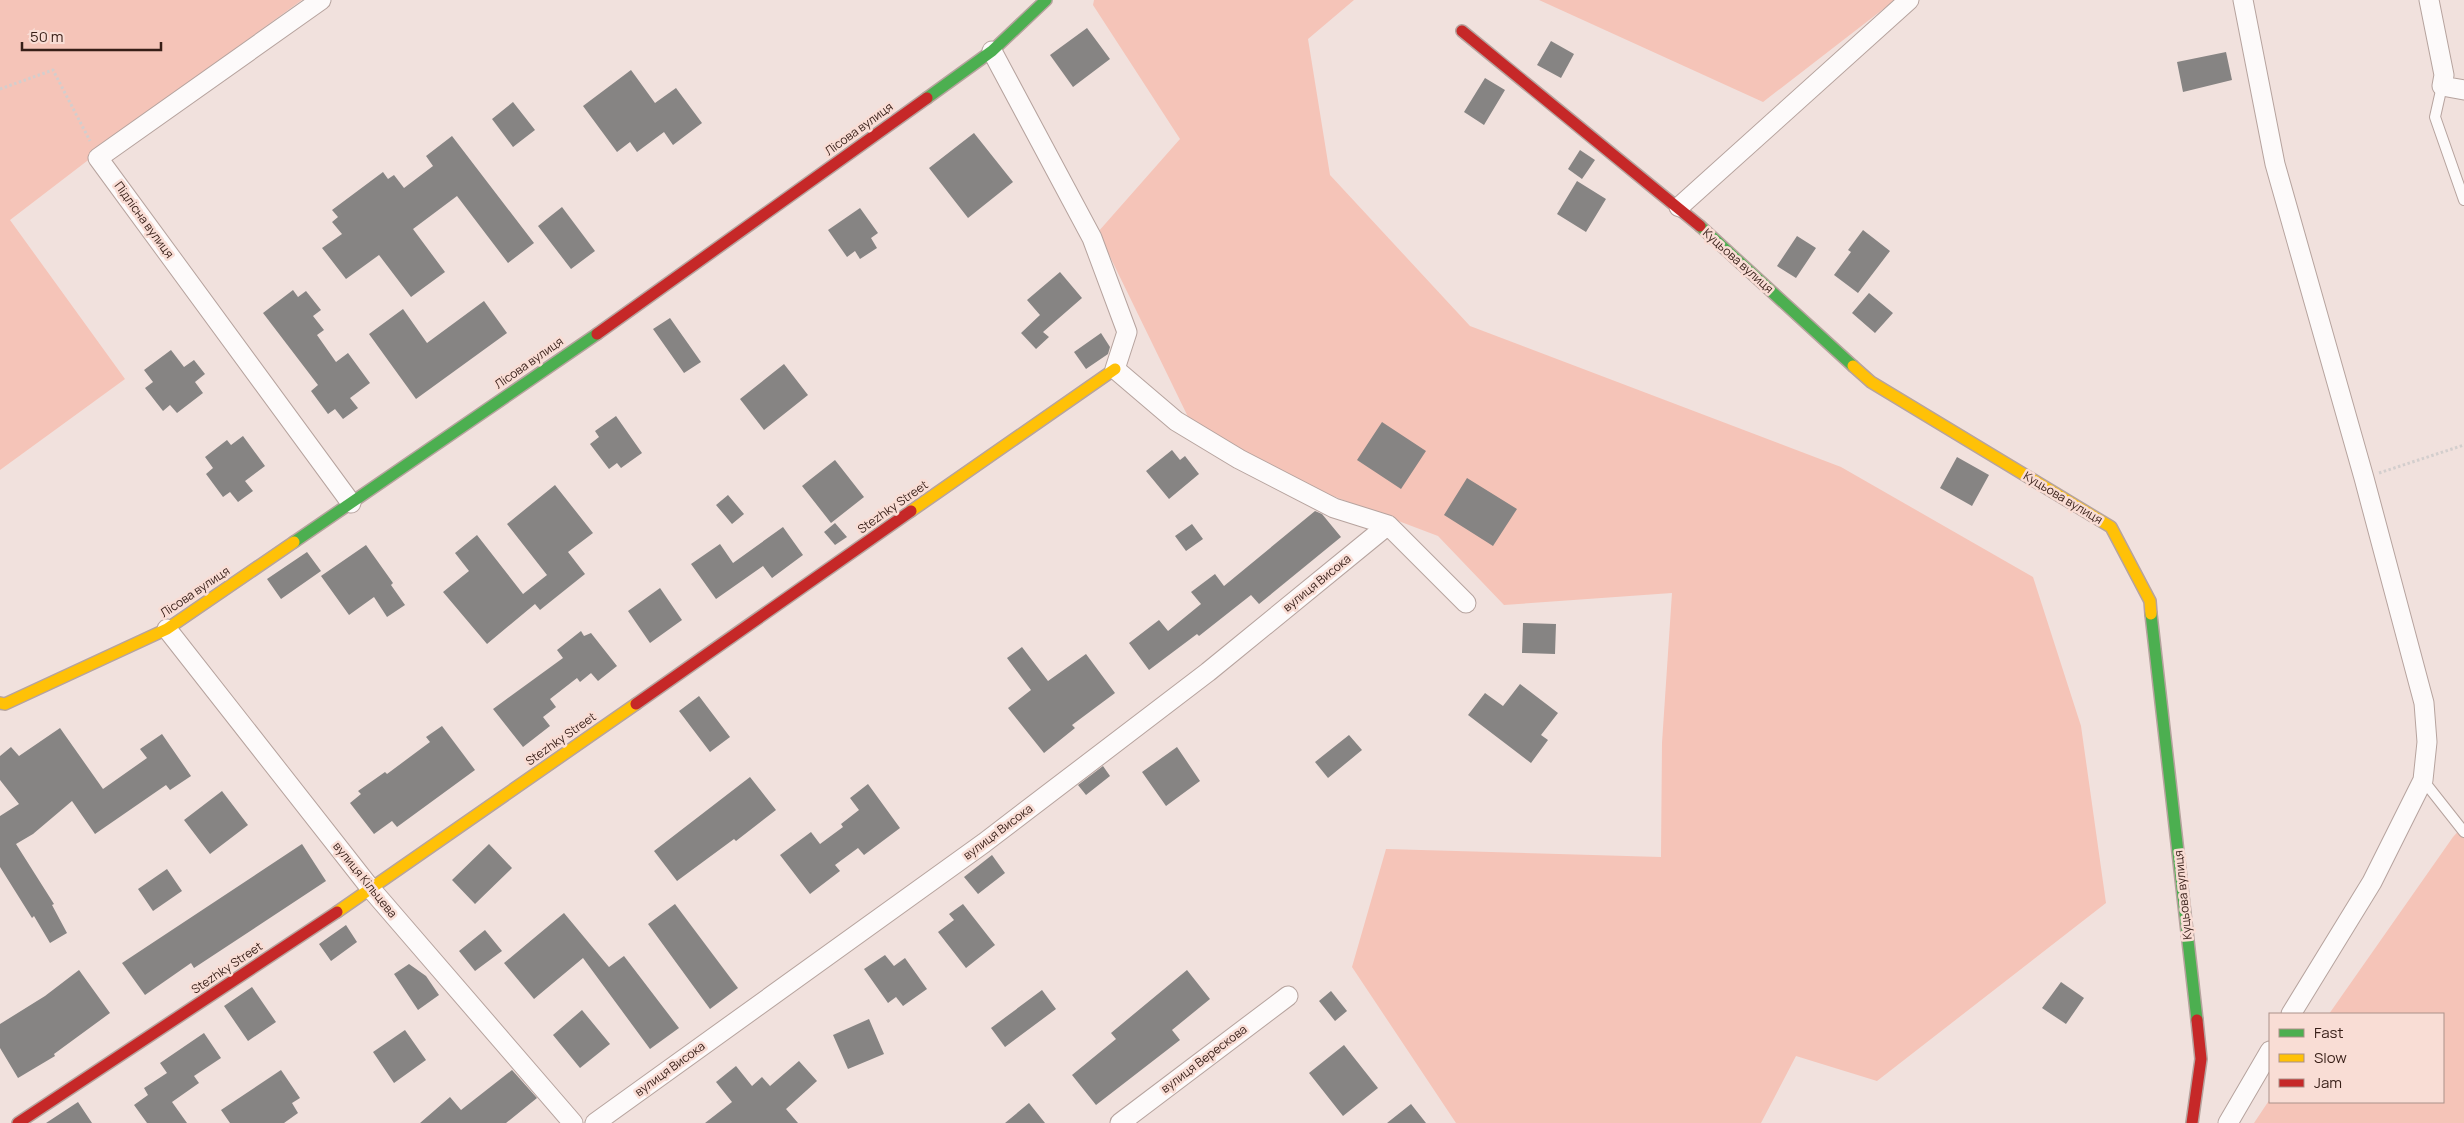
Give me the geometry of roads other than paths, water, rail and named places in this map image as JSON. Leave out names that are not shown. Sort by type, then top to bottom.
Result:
[{"type":"street","name":"Підлісна вулиця","points":[[321,0],[98,158],[351,503]]},
{"type":"street","name":"Лісова вулиця","points":[[0,704],[5,704],[167,629],[622,316],[992,51],[1046,0]]},
{"type":"street","points":[[1679,207],[1909,0]]},
{"type":"street","points":[[2244,0],[2275,164],[2364,478],[2424,703],[2427,742],[2423,780],[2372,882],[2293,1013]]},
{"type":"street","points":[[2429,0],[2444,75],[2442,86],[2464,90]]},
{"type":"street","name":"Куцьова вулиця","points":[[1462,31],[1679,207],[1871,382],[2111,527],[2150,601],[2201,1059],[2192,1123]]},
{"type":"street","points":[[992,51],[1092,238],[1127,332],[1114,369],[1176,421],[1239,459],[1334,508],[1388,525],[1414,548],[1466,603]]},
{"type":"street","name":"Stezhky Street","points":[[18,1123],[370,889],[1114,369]]},
{"type":"street","name":"вулиця Висока","points":[[595,1123],[984,843],[1208,672],[1388,525]]},
{"type":"street","name":"вулиця Кільцева","points":[[167,629],[370,889],[573,1123]]},
{"type":"street","name":"вулиця Верескова","points":[[1120,1123],[1288,996]]},
{"type":"street","points":[[2228,1123],[2269,1053]]},
{"type":"lane","points":[[2442,86],[2435,117],[2464,200]]},
{"type":"lane","points":[[2423,780],[2464,832]]}]
